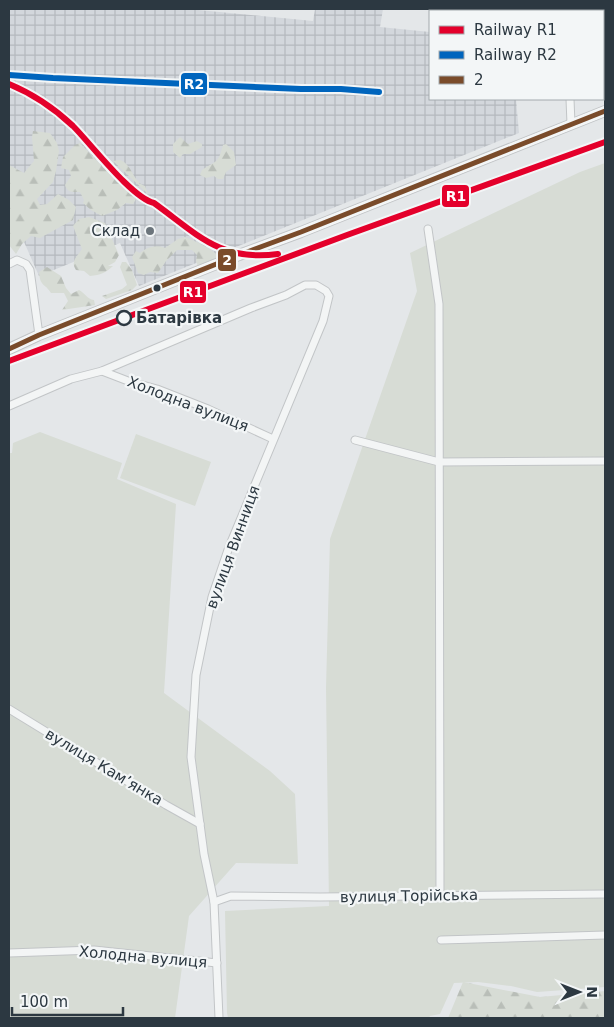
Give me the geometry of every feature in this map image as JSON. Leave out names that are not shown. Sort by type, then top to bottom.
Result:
[{"type":"main road","points":[[9,349],[39,335],[239,255],[605,111]]},
{"type":"street","points":[[570,100],[571,124]]},
{"type":"street","points":[[428,229],[439,304],[440,895]]},
{"type":"street","points":[[9,264],[17,260],[26,264],[30,270],[39,335]]},
{"type":"street","name":"Холодна вулиця","points":[[9,406],[71,379],[102,371],[286,295],[305,285],[316,285],[326,291],[329,296]]},
{"type":"street","name":"вулиця Винниця","points":[[219,1018],[214,902],[200,824],[191,756],[196,675],[212,597],[229,547],[323,321],[329,296]]},
{"type":"street","name":"Холодна вулиця","points":[[102,371],[157,389],[208,409],[273,439]]},
{"type":"street","points":[[355,440],[439,462],[605,461]]},
{"type":"street","name":"вулиця Камʼянка","points":[[9,709],[200,824]]},
{"type":"street","name":"вулиця Торійська","points":[[214,902],[231,896],[605,894]]},
{"type":"street","points":[[441,940],[605,935]]},
{"type":"street","name":"Холодна вулиця","points":[[9,953],[94,950],[217,963]]},
{"type":"shaded area","points":[[9,9],[188,9],[313,21],[315,9],[383,9],[380,27],[429,32],[429,100],[516,100],[519,133],[139,286],[120,243],[39,276],[14,219],[9,221]]},
{"type":"green space","points":[[33,131],[50,133],[57,143],[59,151],[53,182],[37,199],[40,205],[47,204],[58,194],[69,200],[76,207],[73,220],[40,238],[31,236],[22,244],[16,254],[9,245],[9,165],[24,173],[34,161]]},
{"type":"green space","points":[[180,137],[188,144],[197,141],[202,144],[202,147],[190,154],[183,154],[180,158],[173,152],[173,144]]},
{"type":"green space","points":[[80,143],[136,199],[133,204],[126,203],[117,210],[102,216],[83,203],[84,200],[80,192],[73,192],[67,189],[65,185],[71,176],[69,170],[61,168],[63,157],[75,145]]},
{"type":"green space","points":[[226,144],[234,152],[236,165],[226,172],[223,179],[218,179],[214,176],[206,178],[200,175],[202,170],[216,161],[220,156],[223,145]]},
{"type":"green space","points":[[120,160],[128,165],[137,181],[145,186],[148,194],[113,161]]},
{"type":"green space","points":[[605,163],[605,987],[537,992],[511,986],[478,982],[454,983],[440,1014],[430,1016],[429,1018],[228,1018],[225,911],[329,906],[326,688],[330,539],[417,291],[410,253],[580,172]]},
{"type":"green space","points":[[89,217],[105,223],[119,255],[115,262],[108,266],[113,266],[108,270],[90,276],[84,271],[76,270],[74,267],[75,259],[82,249],[73,226],[79,219]]},
{"type":"green space","points":[[185,237],[205,246],[222,259],[198,267],[197,255],[192,250],[177,250],[158,273],[150,272],[144,275],[138,273],[132,257],[136,251],[140,253],[155,246],[165,248],[178,239]]},
{"type":"green space","points":[[122,262],[126,262],[132,270],[137,285],[132,290],[106,299],[102,296],[122,289],[127,285],[120,267]]},
{"type":"green space","points":[[47,267],[61,276],[71,294],[79,290],[94,300],[95,305],[62,310],[68,301],[64,293],[51,293],[40,280],[39,272]]},
{"type":"green space","points":[[40,432],[122,463],[117,479],[176,504],[164,693],[270,771],[295,794],[298,864],[236,863],[189,916],[175,1018],[9,1018],[9,453],[12,453],[13,443]]},
{"type":"green space","points":[[136,434],[211,462],[195,506],[120,478]]},
{"type":"green space","points":[[463,982],[540,997],[605,991],[605,1018],[448,1018]]},
{"type":"rail line","name":"R2","points":[[9,75],[379,92]]},
{"type":"rail line","name":"R1","points":[[9,84],[35,97],[58,113],[73,126],[123,181],[145,199],[154,203],[197,235],[225,250],[240,254],[278,254]]},
{"type":"rail line","name":"R1","points":[[9,361],[347,235],[605,142]]},
{"type":"transit line","name":"2","points":[[9,349],[39,335],[239,255],[605,111]]},
{"type":"place","name":"Склад","points":[[150,231]]},
{"type":"place","name":"Батарівка","points":[[124,318]]}]
